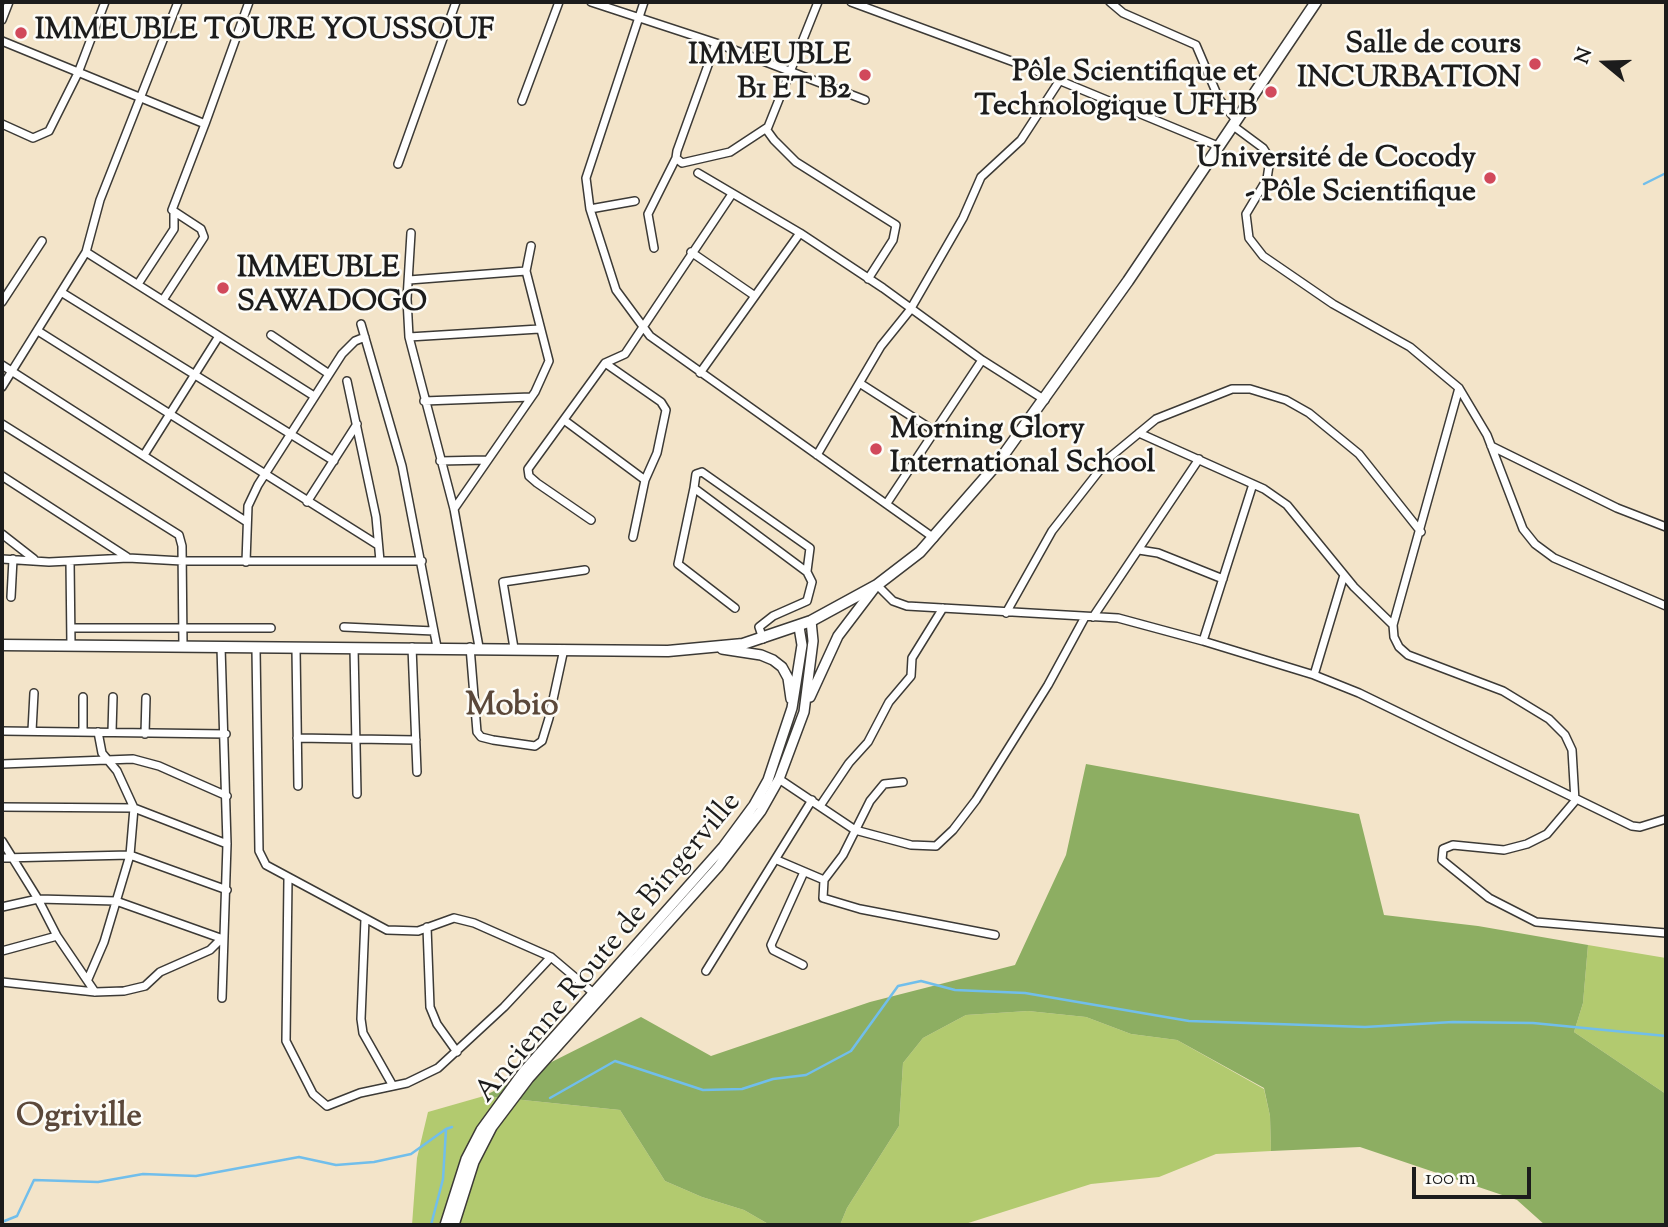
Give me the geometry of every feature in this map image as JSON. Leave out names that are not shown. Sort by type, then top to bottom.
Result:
[{"type":"main road","points":[[2,645],[256,649],[437,647],[668,652],[716,648],[763,639],[811,621],[877,585],[934,538],[997,464],[1045,400],[1316,2]]},
{"type":"street","points":[[2,20],[9,2]]},
{"type":"street","points":[[2,124],[33,138],[41,137],[49,131],[78,73],[105,2]]},
{"type":"street","points":[[2,387],[86,252],[100,200],[178,2]]},
{"type":"street","points":[[138,284],[174,229],[172,207],[249,2]]},
{"type":"street","points":[[398,164],[456,2]]},
{"type":"street","points":[[522,101],[559,2]]},
{"type":"street","points":[[591,2],[716,43],[865,100]]},
{"type":"street","points":[[644,2],[587,171],[590,209],[616,289],[650,336],[934,538]]},
{"type":"street","points":[[676,158],[682,163],[730,152],[766,129],[792,73],[818,2]]},
{"type":"street","points":[[851,2],[1060,80],[1218,146]]},
{"type":"street","points":[[1110,2],[1124,13],[1196,45],[1219,99],[1234,123],[1263,148],[1270,159],[1267,179],[1245,214],[1247,231],[1256,248],[1270,262],[1333,304],[1410,347],[1460,388],[1491,446],[1522,529],[1535,544],[1555,558],[1666,606]]},
{"type":"street","points":[[2,41],[205,124]]},
{"type":"street","points":[[654,248],[648,214],[676,158],[716,43]]},
{"type":"street","points":[[817,456],[881,346],[910,310],[967,211],[981,177],[1021,140],[1060,80]]},
{"type":"street","points":[[766,129],[774,141],[796,162],[896,225],[893,240],[868,279]]},
{"type":"street","points":[[698,173],[800,233],[982,360],[1045,400]]},
{"type":"street","points":[[591,520],[529,476],[528,469],[605,363],[625,354],[732,194]]},
{"type":"street","points":[[590,209],[635,201]]},
{"type":"street","points":[[163,300],[204,234],[174,212]]},
{"type":"street","points":[[411,233],[409,337],[454,509],[474,648],[477,732],[481,737],[535,746],[542,741],[564,649]]},
{"type":"street","points":[[700,373],[800,233]]},
{"type":"street","points":[[2,302],[42,241]]},
{"type":"street","points":[[454,509],[531,397],[548,361],[526,271],[531,246]]},
{"type":"street","points":[[86,252],[314,396]]},
{"type":"street","points":[[691,253],[755,296]]},
{"type":"street","points":[[409,280],[526,271]]},
{"type":"street","points":[[61,292],[334,461]]},
{"type":"street","points":[[361,324],[402,466],[437,647]]},
{"type":"street","points":[[409,337],[539,329]]},
{"type":"street","points":[[38,331],[378,545]]},
{"type":"street","points":[[144,455],[219,335]]},
{"type":"street","points":[[271,335],[329,374]]},
{"type":"street","points":[[246,562],[248,506],[314,396],[348,346],[365,337]]},
{"type":"street","points":[[887,503],[982,360]]},
{"type":"street","points":[[605,363],[660,402],[666,410],[657,453],[645,480],[633,537]]},
{"type":"street","points":[[2,365],[247,522]]},
{"type":"street","points":[[347,381],[376,517],[380,561]]},
{"type":"street","points":[[861,384],[936,432]]},
{"type":"street","points":[[1393,625],[1460,388]]},
{"type":"street","points":[[1006,613],[1034,559],[1073,502],[1110,457],[1139,433],[1181,407],[1232,389],[1250,389],[1286,400],[1309,413],[1359,454],[1421,532]]},
{"type":"street","points":[[424,401],[531,397]]},
{"type":"street","points":[[564,420],[645,480]]},
{"type":"street","points":[[307,502],[357,423]]},
{"type":"street","points":[[2,424],[179,534],[183,646]]},
{"type":"street","points":[[1139,433],[1253,484],[1287,505],[1344,575],[1393,625],[1399,647],[1408,655],[1503,691],[1549,719],[1565,735],[1575,763],[1575,801],[1547,834],[1527,844],[1504,850],[1453,845],[1443,849],[1442,860],[1489,898],[1536,922],[1666,933]]},
{"type":"street","points":[[1491,446],[1617,509],[1666,527]]},
{"type":"street","points":[[779,779],[855,830],[936,846],[953,830],[1025,724],[1089,617],[1139,550],[1199,459]]},
{"type":"street","points":[[440,461],[487,460]]},
{"type":"street","points":[[735,607],[678,564],[696,474],[702,472],[810,548],[807,572]]},
{"type":"street","points":[[2,476],[128,558]]},
{"type":"street","points":[[1203,641],[1253,484]]},
{"type":"street","points":[[694,488],[807,572],[812,582],[807,601],[768,619],[759,627],[763,639]]},
{"type":"street","points":[[2,534],[34,559]]},
{"type":"street","points":[[1139,550],[1158,553],[1223,579]]},
{"type":"street","points":[[2,559],[422,561]]},
{"type":"street","points":[[11,597],[13,559]]},
{"type":"street","points":[[70,561],[71,645]]},
{"type":"street","points":[[514,648],[501,587],[503,582],[585,570]]},
{"type":"street","points":[[1314,675],[1344,575]]},
{"type":"street","points":[[804,712],[838,636],[877,585],[893,601],[907,606],[1139,622],[1314,675],[1359,693],[1575,801],[1636,827],[1666,819]]},
{"type":"street","points":[[820,806],[849,763],[868,742],[888,702],[911,677],[912,658],[943,608]]},
{"type":"street","name":"Ancienne Route de Bingerville","points":[[445,1225],[466,1159],[481,1129],[524,1071],[735,846],[761,811],[779,779],[804,712],[813,641],[811,621]]},
{"type":"street","name":"Ancienne Route de Bingerville","points":[[454,1225],[474,1163],[492,1127],[595,995],[739,827],[768,780],[792,708],[802,645],[799,626]]},
{"type":"street","points":[[344,627],[434,631]]},
{"type":"street","points":[[71,628],[271,628]]},
{"type":"street","points":[[412,647],[417,772]]},
{"type":"street","points":[[221,648],[227,796],[227,890],[222,998]]},
{"type":"street","points":[[354,648],[357,794]]},
{"type":"street","points":[[716,648],[753,653],[773,660],[782,667],[788,678],[792,708]]},
{"type":"street","name":"Ancienne Route de Bingerville","points":[[256,649],[259,851],[266,865],[387,930],[407,933],[444,919],[464,920],[551,957],[595,995]]},
{"type":"street","points":[[296,649],[298,786]]},
{"type":"street","points":[[32,731],[34,694]]},
{"type":"street","points":[[83,697],[83,731]]},
{"type":"street","points":[[112,732],[113,697]]},
{"type":"street","points":[[145,734],[146,698]]},
{"type":"street","points":[[2,731],[226,734]]},
{"type":"street","points":[[88,979],[104,942],[130,855],[134,808],[110,761],[102,753],[98,732]]},
{"type":"street","points":[[297,738],[416,740]]},
{"type":"street","points":[[2,764],[146,762],[227,796]]},
{"type":"street","points":[[904,782],[884,784],[870,801],[843,855],[824,880],[821,893],[826,900],[995,935]]},
{"type":"street","points":[[706,971],[812,800]]},
{"type":"street","points":[[2,807],[134,808],[227,844]]},
{"type":"street","points":[[2,841],[57,936],[95,992]]},
{"type":"street","points":[[2,859],[130,855],[227,890]]},
{"type":"street","points":[[777,860],[824,880]]},
{"type":"street","points":[[803,965],[773,950],[771,945],[804,872]]},
{"type":"street","points":[[288,879],[285,1030],[298,1068],[317,1101],[327,1106],[360,1093],[407,1083],[438,1068],[551,957]]},
{"type":"street","points":[[2,907],[38,899],[116,901],[223,939]]},
{"type":"street","points":[[365,919],[362,1026],[393,1086]]},
{"type":"street","points":[[427,927],[430,1007],[437,1024],[457,1052]]},
{"type":"street","points":[[2,951],[57,936]]},
{"type":"street","points":[[2,982],[95,992],[145,986],[160,972],[210,950],[223,939]]},
{"type":"green space","points":[[1086,764],[1359,814],[1384,915],[1478,926],[1588,945],[1583,1003],[1574,1032],[1666,1094],[1666,1225],[1545,1225],[1517,1200],[1360,1147],[1271,1151],[1270,1116],[1264,1088],[1177,1040],[1131,1034],[1086,1017],[1028,1011],[966,1015],[923,1038],[903,1063],[899,1126],[847,1208],[840,1225],[770,1225],[744,1210],[702,1197],[665,1181],[620,1110],[484,1096],[641,1017],[711,1056],[870,1002],[1015,965],[1066,855]]},
{"type":"green space","points":[[1588,945],[1666,958],[1666,1094],[1574,1032],[1583,1003]]},
{"type":"green space","points":[[1028,1011],[1086,1017],[1131,1034],[1177,1040],[1264,1089],[1270,1116],[1271,1151],[1216,1154],[1159,1177],[1091,1184],[962,1225],[840,1225],[847,1208],[899,1126],[903,1063],[923,1038],[966,1015]]},
{"type":"green space","points":[[484,1096],[620,1110],[665,1181],[702,1197],[744,1210],[770,1225],[412,1225],[417,1158],[428,1112]]},
{"type":"waterway","points":[[1644,184],[1666,173]]},
{"type":"waterway","points":[[550,1098],[615,1061],[703,1090],[742,1089],[773,1079],[806,1075],[851,1051],[898,986],[921,981],[955,990],[1025,993],[1189,1021],[1365,1027],[1453,1022],[1533,1023],[1666,1036]]},
{"type":"waterway","points":[[431,1225],[443,1179],[446,1129],[452,1127]]},
{"type":"waterway","points":[[2,1222],[17,1216],[34,1180],[98,1182],[143,1174],[196,1176],[299,1157],[336,1165],[374,1162],[411,1154],[446,1129]]},
{"type":"place","name":"IMMEUBLE TOURE YOUSSOUF","points":[[21,33]]},
{"type":"place","name":"Salle de cours INCURBATION","points":[[1535,64]]},
{"type":"place","name":"IMMEUBLE B1 ET B2","points":[[865,75]]},
{"type":"place","name":"Pôle Scientifique et Technologique UFHB","points":[[1271,92]]},
{"type":"place","name":"Université de Cocody - Pôle Scientifique","points":[[1490,178]]},
{"type":"place","name":"IMMEUBLE SAWADOGO","points":[[223,288]]},
{"type":"place","name":"Morning Glory International School","points":[[876,449]]},
{"type":"district","name":"Mobio","points":[[512,708]]},
{"type":"district","name":"Ogriville","points":[[79,1119]]}]
